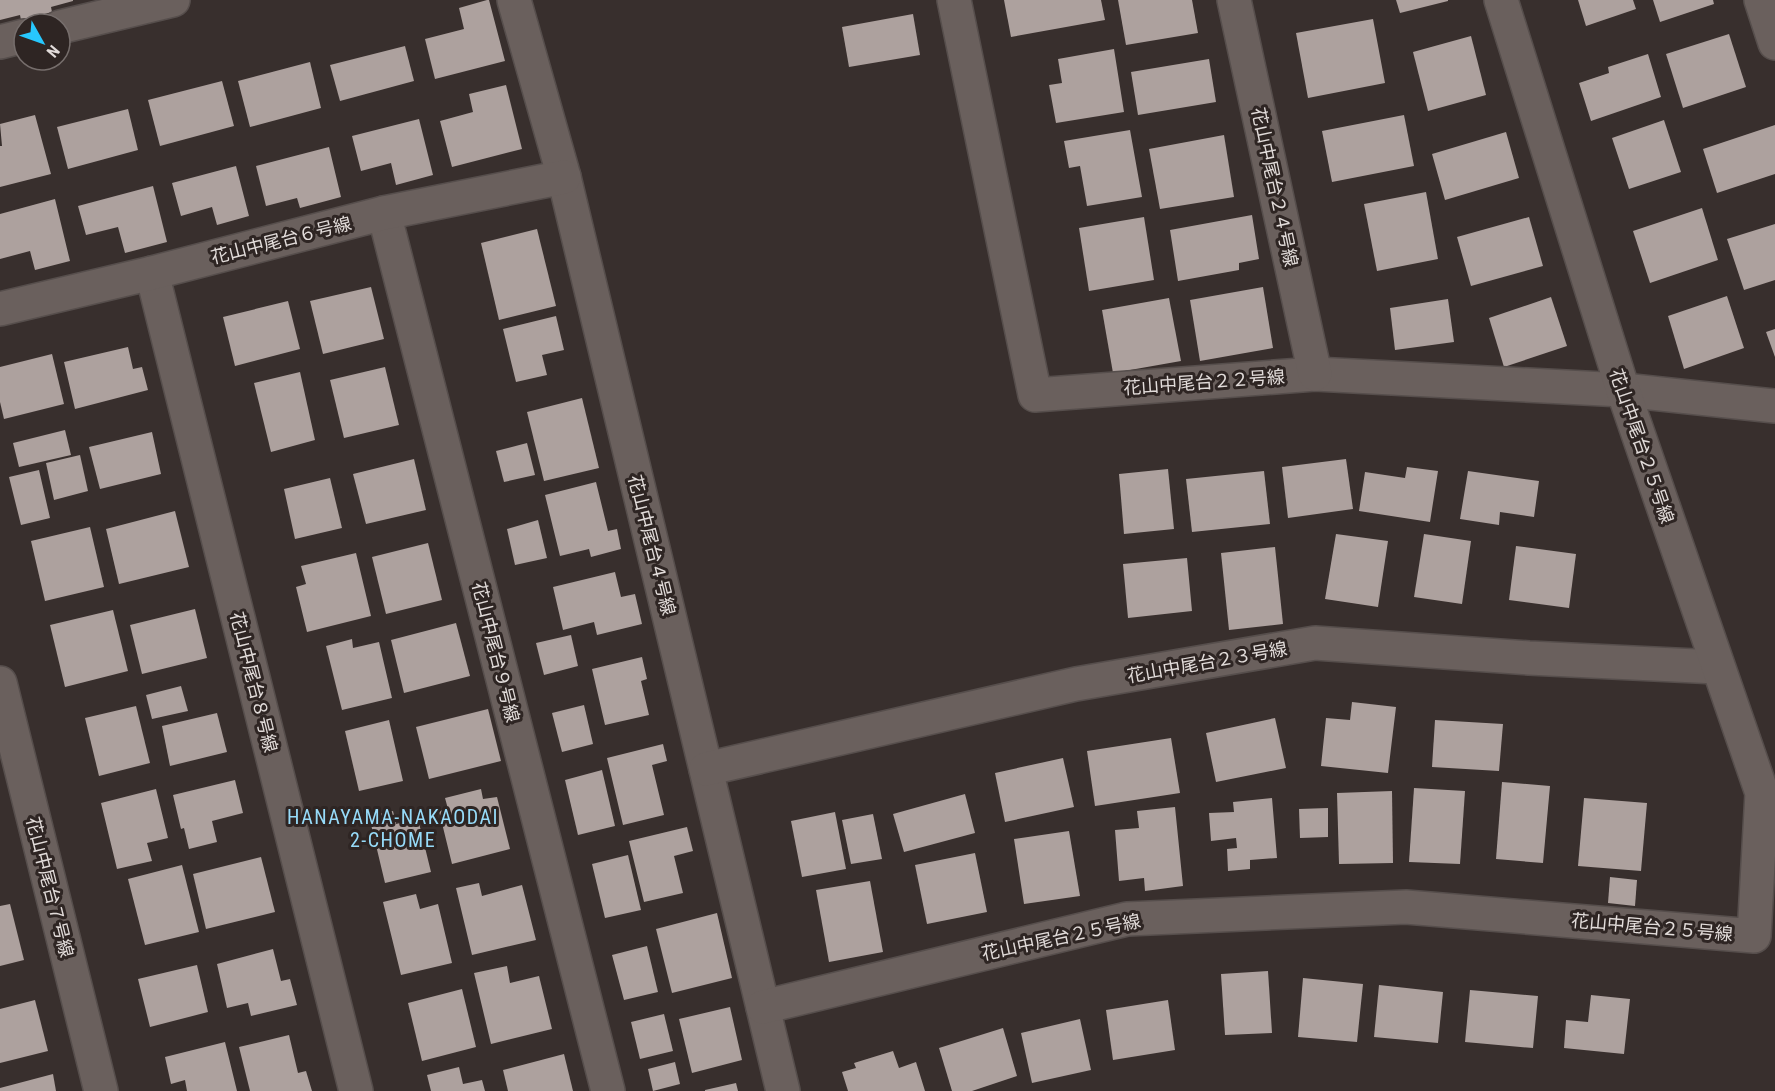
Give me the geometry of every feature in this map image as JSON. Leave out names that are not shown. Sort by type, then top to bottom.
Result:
[{"type":"street","points":[[72,24],[173,0]]},
{"type":"street","name":"花山中尾台４号線","points":[[514,0],[564,177],[783,1091]]},
{"type":"street","name":"花山中尾台２２号線","points":[[954,0],[1035,395],[1316,374],[1623,390],[1775,406]]},
{"type":"street","name":"花山中尾台２４号線","points":[[1234,0],[1316,374]]},
{"type":"street","name":"花山中尾台２５号線","points":[[763,1007],[1127,919],[1406,907],[1754,936],[1762,793],[1623,390],[1500,0]]},
{"type":"street","points":[[1761,0],[1775,43]]},
{"type":"street","name":"花山中尾台６号線","points":[[0,309],[152,273],[384,213],[564,177]]},
{"type":"street","name":"花山中尾台９号線","points":[[384,213],[608,1091]]},
{"type":"street","name":"花山中尾台８号線","points":[[152,273],[356,1091]]},
{"type":"street","name":"花山中尾台２３号線","points":[[706,769],[1076,684],[1315,643],[1529,658],[1717,667]]},
{"type":"street","name":"花山中尾台７号線","points":[[0,684],[101,1091]]},
{"type":"building","points":[[0,0],[73,0],[51,7],[52,12],[12,12],[12,17],[0,20]]},
{"type":"building","points":[[489,0],[505,61],[435,79],[425,39],[464,29],[459,8]]},
{"type":"building","points":[[1004,0],[1101,0],[1105,20],[1011,37]]},
{"type":"building","points":[[1118,0],[1192,0],[1198,33],[1126,45]]},
{"type":"building","points":[[1396,0],[1448,0],[1448,1],[1400,13]]},
{"type":"building","points":[[1578,0],[1633,0],[1636,9],[1586,26]]},
{"type":"building","points":[[1653,0],[1713,0],[1714,4],[1660,22]]},
{"type":"building","points":[[913,14],[920,55],[849,67],[842,27]]},
{"type":"building","points":[[1373,19],[1385,83],[1308,98],[1296,33]]},
{"type":"building","points":[[1729,34],[1746,87],[1683,108],[1666,54]]},
{"type":"building","points":[[1471,36],[1486,95],[1428,111],[1413,52]]},
{"type":"building","points":[[405,46],[414,81],[340,101],[330,65]]},
{"type":"building","points":[[1114,49],[1124,112],[1056,123],[1049,85],[1062,83],[1058,59]]},
{"type":"building","points":[[1648,54],[1661,97],[1591,121],[1579,83],[1609,73],[1608,67]]},
{"type":"building","points":[[1209,59],[1216,102],[1138,115],[1131,72]]},
{"type":"building","points":[[310,62],[321,108],[250,127],[238,81]]},
{"type":"building","points":[[222,81],[234,126],[160,146],[148,100]]},
{"type":"building","points":[[506,85],[522,149],[452,167],[440,121],[473,112],[469,94]]},
{"type":"building","points":[[128,109],[138,150],[68,169],[57,127]]},
{"type":"building","points":[[35,115],[51,174],[0,187],[0,146],[2,146],[0,124]]},
{"type":"building","points":[[1404,115],[1414,166],[1332,182],[1322,131]]},
{"type":"building","points":[[419,119],[433,175],[396,185],[391,163],[361,171],[352,136]]},
{"type":"building","points":[[1664,120],[1681,172],[1629,189],[1612,138]]},
{"type":"building","points":[[1775,125],[1775,174],[1717,193],[1703,149]]},
{"type":"building","points":[[1130,130],[1142,197],[1087,206],[1080,166],[1069,168],[1064,141]]},
{"type":"building","points":[[1506,132],[1519,178],[1445,200],[1432,154]]},
{"type":"building","points":[[1224,135],[1234,197],[1160,209],[1149,149]]},
{"type":"building","points":[[329,147],[341,197],[300,208],[297,198],[266,206],[256,166]]},
{"type":"building","points":[[236,166],[249,216],[217,225],[212,207],[181,216],[172,183]]},
{"type":"building","points":[[153,186],[167,242],[125,253],[118,227],[86,235],[78,206]]},
{"type":"building","points":[[1426,192],[1438,259],[1377,271],[1364,204]]},
{"type":"building","points":[[55,199],[70,261],[35,270],[30,251],[0,259],[0,214]]},
{"type":"building","points":[[1702,208],[1718,260],[1650,283],[1633,231]]},
{"type":"building","points":[[1252,215],[1259,259],[1239,263],[1239,270],[1178,281],[1170,230]]},
{"type":"building","points":[[1144,217],[1154,280],[1089,291],[1079,228]]},
{"type":"building","points":[[1529,217],[1543,266],[1471,286],[1457,237]]},
{"type":"building","points":[[1775,224],[1775,280],[1744,290],[1727,239]]},
{"type":"building","points":[[537,229],[556,306],[499,320],[481,243]]},
{"type":"building","points":[[371,287],[384,339],[323,354],[310,301]]},
{"type":"building","points":[[1263,287],[1273,348],[1200,361],[1190,300]]},
{"type":"building","points":[[1727,296],[1744,348],[1684,369],[1668,316]]},
{"type":"building","points":[[1551,297],[1567,346],[1504,367],[1489,318]]},
{"type":"building","points":[[1169,298],[1181,361],[1113,373],[1102,310]]},
{"type":"building","points":[[1448,299],[1454,342],[1395,350],[1390,308]]},
{"type":"building","points":[[288,301],[300,349],[235,366],[223,317]]},
{"type":"building","points":[[556,316],[564,350],[542,355],[547,375],[516,382],[503,329]]},
{"type":"building","points":[[1775,329],[1775,357],[1766,332]]},
{"type":"building","points":[[128,347],[133,369],[142,367],[148,390],[75,409],[64,362]]},
{"type":"building","points":[[52,354],[64,404],[4,419],[0,402],[0,367]]},
{"type":"building","points":[[385,367],[399,425],[344,438],[330,380]]},
{"type":"building","points":[[300,372],[315,440],[271,452],[254,383]]},
{"type":"building","points":[[582,398],[599,468],[544,481],[527,412]]},
{"type":"building","points":[[65,430],[71,455],[19,467],[13,443]]},
{"type":"building","points":[[152,432],[161,474],[100,489],[89,447]]},
{"type":"building","points":[[527,443],[535,475],[504,482],[496,451]]},
{"type":"building","points":[[80,455],[88,491],[54,500],[46,463]]},
{"type":"building","points":[[414,459],[426,510],[366,524],[353,474]]},
{"type":"building","points":[[1346,459],[1353,509],[1288,518],[1282,467]]},
{"type":"building","points":[[1407,467],[1438,471],[1430,522],[1359,511],[1365,472],[1405,478]]},
{"type":"building","points":[[1168,469],[1174,529],[1124,534],[1119,474]]},
{"type":"building","points":[[39,470],[50,518],[21,525],[9,477]]},
{"type":"building","points":[[1264,471],[1270,524],[1192,532],[1186,479]]},
{"type":"building","points":[[1468,471],[1539,481],[1534,517],[1500,512],[1499,525],[1460,519]]},
{"type":"building","points":[[330,478],[342,528],[295,539],[284,489]]},
{"type":"building","points":[[596,482],[608,531],[617,529],[621,549],[591,557],[589,549],[560,556],[545,495]]},
{"type":"building","points":[[175,511],[189,567],[119,584],[106,529]]},
{"type":"building","points":[[538,520],[547,558],[515,565],[507,529]]},
{"type":"building","points":[[90,527],[104,587],[45,601],[31,541]]},
{"type":"building","points":[[1336,534],[1388,541],[1378,607],[1325,599]]},
{"type":"building","points":[[1424,534],[1471,541],[1462,604],[1414,597]]},
{"type":"building","points":[[428,543],[442,600],[386,614],[372,557]]},
{"type":"building","points":[[1516,546],[1576,554],[1569,608],[1509,600]]},
{"type":"building","points":[[1275,547],[1283,624],[1229,630],[1221,553]]},
{"type":"building","points":[[356,553],[371,616],[307,632],[296,587],[306,584],[301,566]]},
{"type":"building","points":[[1187,558],[1192,611],[1128,618],[1123,564]]},
{"type":"building","points":[[615,572],[621,597],[635,594],[642,624],[597,635],[594,622],[563,630],[553,587]]},
{"type":"building","points":[[195,609],[207,658],[142,674],[130,625]]},
{"type":"building","points":[[113,610],[128,671],[65,687],[50,625]]},
{"type":"building","points":[[456,623],[470,676],[404,693],[391,640]]},
{"type":"building","points":[[571,635],[578,666],[544,675],[536,643]]},
{"type":"building","points":[[352,639],[353,648],[379,642],[392,698],[342,710],[326,646]]},
{"type":"building","points":[[642,657],[647,679],[641,681],[649,715],[605,725],[592,669]]},
{"type":"building","points":[[181,686],[188,711],[152,719],[146,695]]},
{"type":"building","points":[[1352,702],[1396,707],[1388,773],[1321,766],[1326,718],[1350,720]]},
{"type":"building","points":[[584,705],[593,744],[562,752],[552,713]]},
{"type":"building","points":[[136,706],[150,763],[99,776],[85,718]]},
{"type":"building","points":[[488,709],[501,761],[429,779],[416,727]]},
{"type":"building","points":[[217,713],[227,752],[170,766],[162,726]]},
{"type":"building","points":[[1275,718],[1286,768],[1216,782],[1206,733]]},
{"type":"building","points":[[389,720],[403,781],[359,791],[345,731]]},
{"type":"building","points":[[1435,720],[1503,724],[1499,771],[1432,767]]},
{"type":"building","points":[[1171,738],[1180,793],[1095,806],[1087,751]]},
{"type":"building","points":[[663,744],[667,761],[652,765],[664,815],[623,825],[607,758]]},
{"type":"building","points":[[1063,758],[1074,807],[1005,822],[995,773]]},
{"type":"building","points":[[602,770],[615,826],[578,835],[565,780]]},
{"type":"building","points":[[235,780],[243,813],[212,821],[217,842],[189,849],[184,828],[181,829],[173,795]]},
{"type":"building","points":[[1502,782],[1550,786],[1543,863],[1496,859]]},
{"type":"building","points":[[1414,788],[1465,791],[1460,864],[1409,862]]},
{"type":"building","points":[[156,789],[168,838],[147,843],[152,861],[117,869],[101,803]]},
{"type":"building","points":[[481,789],[483,799],[497,797],[510,849],[452,864],[439,811],[448,809],[445,798]]},
{"type":"building","points":[[1392,791],[1393,863],[1339,864],[1337,793]]},
{"type":"building","points":[[965,794],[975,833],[904,852],[893,814]]},
{"type":"building","points":[[1272,798],[1277,858],[1250,860],[1250,869],[1228,871],[1227,849],[1237,848],[1236,838],[1211,841],[1209,813],[1234,812],[1233,802]]},
{"type":"building","points":[[1584,798],[1647,803],[1641,871],[1578,866]]},
{"type":"building","points":[[1175,807],[1183,886],[1145,891],[1144,878],[1119,881],[1115,830],[1139,828],[1137,811]]},
{"type":"building","points":[[1328,808],[1328,837],[1300,838],[1299,809]]},
{"type":"building","points":[[393,811],[396,824],[418,819],[431,872],[385,883],[369,816]]},
{"type":"building","points":[[835,812],[846,869],[802,877],[791,821]]},
{"type":"building","points":[[873,814],[882,859],[851,864],[842,820]]},
{"type":"building","points":[[687,827],[693,851],[674,856],[683,893],[644,902],[629,841]]},
{"type":"building","points":[[1069,831],[1080,896],[1024,904],[1014,839]]},
{"type":"building","points":[[975,853],[987,912],[927,924],[915,865]]},
{"type":"building","points":[[628,855],[641,910],[605,918],[592,864]]},
{"type":"building","points":[[261,857],[275,912],[206,929],[193,874]]},
{"type":"building","points":[[182,865],[199,932],[145,945],[128,879]]},
{"type":"building","points":[[1610,877],[1637,880],[1635,906],[1608,903]]},
{"type":"building","points":[[870,881],[883,952],[829,962],[816,890]]},
{"type":"building","points":[[479,883],[482,896],[522,885],[536,940],[472,955],[456,888]]},
{"type":"building","points":[[416,894],[420,909],[438,904],[452,963],[401,975],[383,902]]},
{"type":"building","points":[[10,904],[24,960],[0,966],[0,906]]},
{"type":"building","points":[[717,913],[732,978],[672,993],[656,929]]},
{"type":"building","points":[[647,946],[658,992],[624,1000],[612,955]]},
{"type":"building","points":[[273,949],[281,981],[290,979],[297,1005],[251,1016],[248,1003],[227,1008],[217,964]]},
{"type":"building","points":[[197,965],[208,1012],[150,1027],[138,979]]},
{"type":"building","points":[[507,966],[510,983],[539,976],[552,1029],[491,1044],[474,973]]},
{"type":"building","points":[[1268,971],[1272,1033],[1225,1035],[1221,974]]},
{"type":"building","points":[[1303,978],[1363,984],[1357,1042],[1298,1037]]},
{"type":"building","points":[[1379,985],[1443,992],[1438,1043],[1374,1037]]},
{"type":"building","points":[[462,989],[476,1047],[422,1061],[408,1003]]},
{"type":"building","points":[[1470,990],[1538,996],[1533,1048],[1465,1042]]},
{"type":"building","points":[[1591,995],[1630,999],[1624,1054],[1564,1048],[1566,1020],[1588,1022]]},
{"type":"building","points":[[35,1000],[48,1051],[0,1063],[0,1009]]},
{"type":"building","points":[[1168,1000],[1175,1050],[1113,1060],[1106,1010]]},
{"type":"building","points":[[730,1007],[742,1060],[692,1073],[679,1019]]},
{"type":"building","points":[[664,1014],[673,1051],[640,1059],[631,1022]]},
{"type":"building","points":[[1080,1019],[1091,1070],[1032,1083],[1021,1033]]},
{"type":"building","points":[[1003,1028],[1017,1076],[972,1091],[952,1091],[939,1048]]},
{"type":"building","points":[[289,1035],[298,1073],[306,1071],[312,1091],[250,1091],[239,1047]]},
{"type":"building","points":[[225,1042],[237,1091],[187,1091],[185,1080],[171,1084],[165,1057]]},
{"type":"building","points":[[893,1051],[899,1068],[916,1062],[925,1091],[848,1091],[842,1072],[856,1068],[854,1063]]},
{"type":"building","points":[[564,1054],[573,1091],[508,1091],[503,1070]]},
{"type":"building","points":[[675,1062],[680,1084],[653,1091],[648,1069]]},
{"type":"building","points":[[459,1067],[463,1084],[482,1080],[485,1091],[431,1091],[427,1075]]},
{"type":"building","points":[[53,1074],[56,1091],[0,1091],[0,1088]]},
{"type":"building","points":[[736,1083],[738,1091],[705,1091],[705,1090]]},
{"type":"district","name":"HANAYAMA-NAKAODAI 2-CHOME","points":[[393,828]]}]
